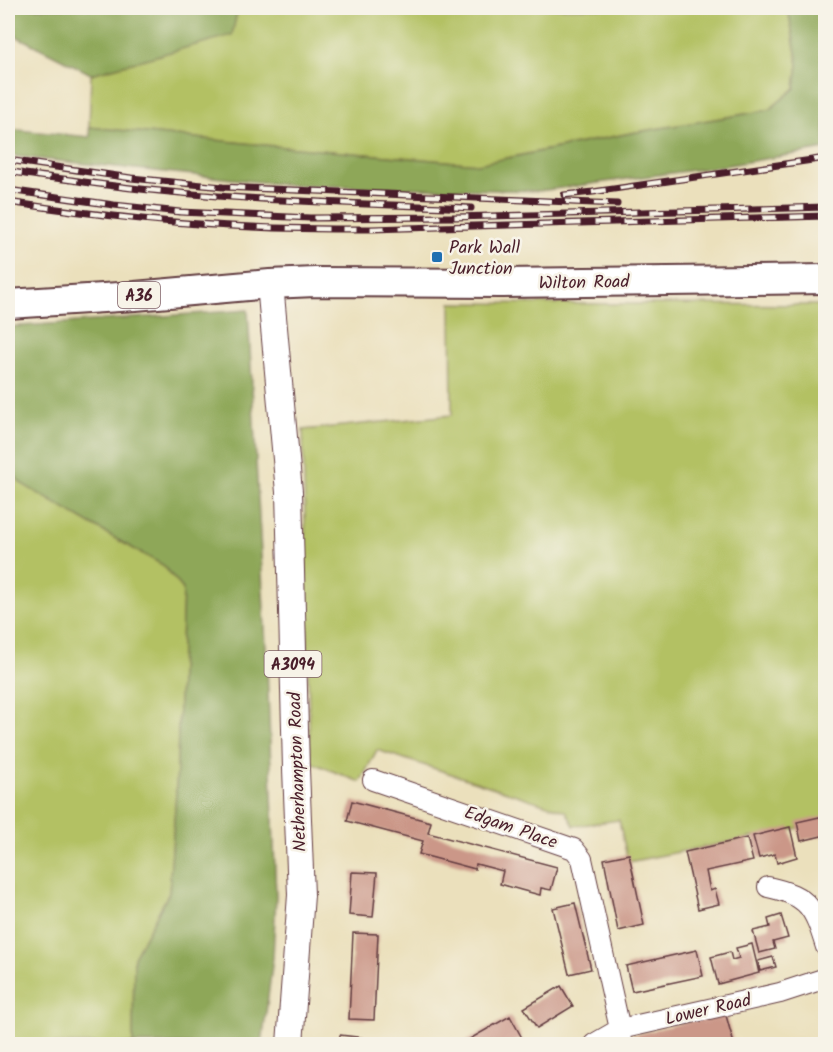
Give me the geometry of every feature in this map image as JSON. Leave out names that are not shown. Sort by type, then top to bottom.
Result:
[{"type":"highway","name":"Wilton Road","points":[[270,284],[825,279]]},
{"type":"highway","name":"A36","points":[[8,304],[270,284]]},
{"type":"main road","name":"Netherhampton Road","points":[[270,284],[289,492],[296,769],[302,895],[290,1044]]},
{"type":"street","name":"Edgam Place","points":[[373,780],[574,849],[582,859],[620,1037]]},
{"type":"street","points":[[768,886],[792,894],[811,908],[818,920],[825,947]]},
{"type":"street","name":"Lower Road","points":[[594,1044],[780,993],[825,978]]},
{"type":"green space","points":[[8,8],[238,8],[232,35],[91,74],[8,32]]},
{"type":"green space","points":[[238,8],[788,8],[798,64],[795,88],[769,110],[631,133],[478,164],[89,127],[91,74],[231,35]]},
{"type":"green space","points":[[788,8],[825,8],[825,149],[723,166],[539,191],[289,185],[8,154],[8,129],[90,137],[89,127],[478,164],[631,133],[769,110],[795,88],[798,64]]},
{"type":"green space","points":[[451,303],[825,305],[825,823],[628,862],[619,820],[574,826],[566,811],[377,750],[360,782],[310,762],[303,430],[452,415]]},
{"type":"green space","points":[[248,310],[267,666],[276,896],[273,958],[262,1044],[133,1044],[134,957],[169,893],[176,793],[183,589],[163,565],[22,484],[14,475],[8,475],[8,327]]},
{"type":"green space","points":[[8,475],[14,475],[23,484],[163,565],[183,589],[176,793],[169,893],[134,957],[133,1044],[8,1044]]},
{"type":"building","points":[[352,801],[431,822],[428,833],[557,867],[551,890],[541,888],[540,895],[521,890],[500,884],[503,871],[476,864],[475,869],[419,854],[423,841],[347,821]]},
{"type":"building","points":[[824,816],[826,835],[801,841],[797,822]]},
{"type":"building","points":[[790,827],[797,857],[777,863],[775,854],[759,858],[753,836]]},
{"type":"building","points":[[747,838],[753,861],[706,871],[710,891],[715,889],[719,904],[698,909],[685,852]]},
{"type":"building","points":[[629,854],[644,925],[618,931],[604,859]]},
{"type":"building","points":[[352,872],[377,873],[373,917],[349,915]]},
{"type":"building","points":[[575,903],[591,969],[569,974],[553,908]]},
{"type":"building","points":[[781,915],[788,938],[773,942],[775,949],[759,953],[753,931],[770,927],[768,919]]},
{"type":"building","points":[[353,933],[378,934],[374,1020],[349,1019]]},
{"type":"building","points":[[752,944],[759,973],[718,984],[711,957],[730,952],[732,960],[739,958],[736,948]]},
{"type":"building","points":[[697,950],[703,976],[632,991],[626,966]]},
{"type":"building","points":[[773,957],[776,967],[760,971],[758,961]]},
{"type":"building","points":[[561,986],[573,1006],[537,1028],[524,1008]]},
{"type":"building","points":[[725,1012],[734,1044],[707,1044],[706,1041],[697,1044],[624,1044],[623,1038]]},
{"type":"building","points":[[510,1016],[522,1038],[511,1044],[461,1044]]},
{"type":"building","points":[[340,1035],[365,1038],[364,1044],[339,1044]]},
{"type":"railway","points":[[564,195],[826,158]]},
{"type":"railway","points":[[8,160],[131,178],[223,187],[617,204]]},
{"type":"railway","points":[[8,171],[132,188],[228,197],[471,208]]},
{"type":"railway","points":[[8,190],[180,212],[310,218],[455,217],[826,207]]},
{"type":"railway","points":[[8,202],[160,221],[297,229],[371,229],[826,216]]},
{"type":"place","name":"Park Wall Junction","points":[[437,257]]}]
